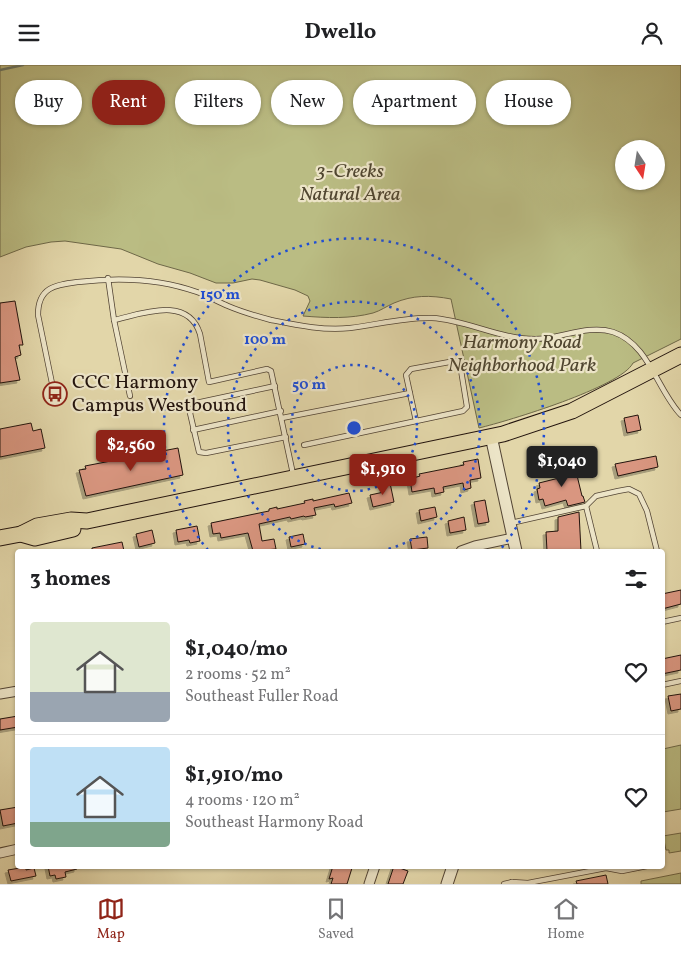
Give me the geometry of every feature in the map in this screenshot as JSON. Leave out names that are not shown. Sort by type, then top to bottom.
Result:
[{"type":"main road","points":[[0,538],[21,534],[35,538],[74,529],[87,521],[524,428],[572,411],[681,355]]},
{"type":"street","points":[[491,436],[516,549]]},
{"type":"street","points":[[468,549],[513,538]]},
{"type":"street","points":[[0,694],[15,692]]},
{"type":"street","points":[[0,853],[15,850]]},
{"type":"street","points":[[369,884],[374,869]]},
{"type":"street","points":[[447,884],[452,869]]},
{"type":"lane","points":[[108,278],[114,321],[130,396]]},
{"type":"lane","points":[[54,393],[38,315],[40,299],[51,287],[60,284],[108,278],[164,282],[198,292],[252,315],[295,325],[349,329],[381,322],[431,318],[450,320],[512,337],[535,339],[557,337],[583,331],[606,330],[628,340],[637,347],[670,401],[681,415]]},
{"type":"lane","points":[[114,321],[172,309],[192,319],[198,327],[209,382],[267,369],[271,371],[276,385],[294,478]]},
{"type":"lane","points":[[304,445],[463,411],[467,407],[460,365],[455,361],[411,369],[406,375],[416,421]]},
{"type":"lane","points":[[276,385],[196,403],[190,413],[193,430],[199,452],[206,453],[286,437]]},
{"type":"lane","points":[[282,419],[410,393]]},
{"type":"lane","points":[[193,430],[281,411]]},
{"type":"lane","points":[[510,523],[586,506],[596,496],[629,489],[639,494],[647,511],[656,549]]},
{"type":"lane","points":[[586,506],[597,549]]},
{"type":"lane","points":[[665,621],[681,618]]},
{"type":"lane","points":[[665,684],[681,681]]},
{"type":"lane","points":[[504,884],[528,883],[601,869]]},
{"type":"lane","points":[[611,869],[622,871],[632,869]]},
{"type":"green space","name":"3-Creeks Natural Area","points":[[0,65],[681,65],[681,339],[633,363],[624,372],[587,392],[537,411],[479,428],[451,299],[429,296],[415,297],[401,300],[373,313],[356,316],[330,318],[303,316],[310,301],[308,296],[295,290],[260,280],[252,279],[233,283],[216,283],[158,264],[121,249],[65,241],[26,247],[0,257]]},
{"type":"green space","points":[[681,745],[681,809],[665,812],[665,749]]},
{"type":"green space","points":[[681,833],[681,851],[669,853],[669,850],[666,850],[665,836]]},
{"type":"green space","points":[[681,873],[681,884],[641,884],[641,881]]},
{"type":"building","points":[[15,301],[23,345],[19,345],[21,355],[15,357],[20,380],[0,383],[0,303]]},
{"type":"building","points":[[638,415],[641,430],[627,433],[624,418]]},
{"type":"building","points":[[31,423],[33,431],[41,429],[45,448],[0,457],[0,429]]},
{"type":"building","points":[[178,448],[183,475],[86,496],[79,470],[86,469],[85,466]]},
{"type":"building","points":[[656,456],[658,467],[618,476],[615,464]]},
{"type":"building","points":[[478,459],[481,478],[470,480],[471,488],[464,490],[463,483],[443,487],[444,492],[435,494],[434,488],[412,492],[410,479],[420,476],[419,474],[464,465],[463,462]]},
{"type":"building","points":[[573,459],[585,502],[568,506],[566,500],[545,506],[543,499],[539,500],[537,489],[540,488],[539,483],[567,476],[563,461]]},
{"type":"building","points":[[390,483],[394,502],[373,507],[370,495],[384,492],[382,484]]},
{"type":"building","points":[[349,493],[352,503],[335,507],[334,504],[314,508],[316,515],[291,519],[290,517],[259,524],[262,541],[274,539],[276,549],[252,549],[248,533],[221,538],[220,533],[213,534],[211,523],[269,511],[269,509],[277,507],[277,509],[305,503],[304,501],[313,499],[313,501]]},
{"type":"building","points":[[485,500],[489,522],[478,524],[474,502]]},
{"type":"building","points":[[435,507],[437,517],[421,521],[419,510]]},
{"type":"building","points":[[579,512],[581,549],[547,549],[546,532],[558,531],[558,517]]},
{"type":"building","points":[[464,517],[466,530],[450,533],[448,521]]},
{"type":"building","points":[[197,526],[200,541],[190,543],[189,540],[178,542],[176,530]]},
{"type":"building","points":[[152,530],[155,543],[139,547],[136,534]]},
{"type":"building","points":[[303,534],[305,544],[291,547],[289,537]]},
{"type":"building","points":[[427,537],[428,548],[412,549],[410,539]]},
{"type":"building","points":[[122,542],[124,549],[92,549]]},
{"type":"building","points":[[681,590],[681,604],[665,608],[665,593]]},
{"type":"building","points":[[681,655],[681,670],[665,673],[665,658]]},
{"type":"building","points":[[681,694],[681,709],[671,711],[668,696]]},
{"type":"building","points":[[15,716],[15,728],[0,730],[0,719]]},
{"type":"building","points":[[15,808],[15,824],[3,826],[0,810]]},
{"type":"building","points":[[34,869],[36,876],[11,881],[8,870]]},
{"type":"building","points":[[49,869],[77,869],[65,872],[66,877],[56,879],[55,875],[50,876]]},
{"type":"building","points":[[332,869],[352,869],[347,884],[331,884],[333,878],[329,879]]},
{"type":"building","points":[[393,869],[408,871],[403,884],[388,884]]},
{"type":"building","points":[[606,875],[608,884],[577,884],[576,881]]},
{"type":"waterway","points":[[0,70],[23,65]]},
{"type":"place","name":"CCC Harmony Campus Westbound","points":[[55,394]]},
{"type":"park label","name":"Harmony Road Neighborhood Park","points":[[522,354]]}]
